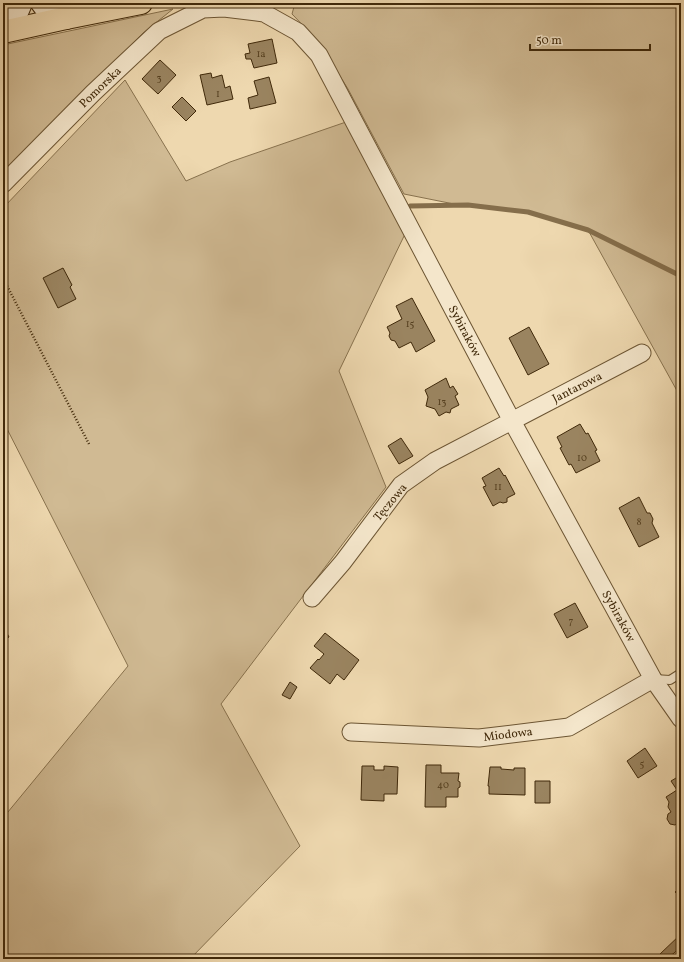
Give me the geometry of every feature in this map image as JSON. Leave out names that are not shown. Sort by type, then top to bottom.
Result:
[{"type":"main road","points":[[3,32],[21,3]]},
{"type":"main road","points":[[42,3],[45,7],[68,10],[141,3]]},
{"type":"main road","points":[[3,32],[68,10]]},
{"type":"street","name":"Pomorska","points":[[3,184],[93,93],[159,31],[202,6]]},
{"type":"street","name":"Sybiraków","points":[[202,6],[264,13],[298,32],[319,55],[512,421],[653,679],[681,719]]},
{"type":"street","name":"Jantarowa","points":[[512,421],[642,353]]},
{"type":"street","name":"Tęczowa","points":[[312,598],[343,562],[400,486],[435,461],[512,421]]},
{"type":"street","name":"Miodowa","points":[[351,732],[480,738],[569,727],[653,679]]},
{"type":"lane","points":[[653,679],[670,680],[681,673]]},
{"type":"path","points":[[3,278],[89,444]]},
{"type":"shaded area","points":[[295,3],[681,3],[681,398],[588,230],[528,212],[454,204],[404,194],[348,89],[318,41],[292,14]]},
{"type":"shaded area","points":[[173,9],[143,33],[3,173],[3,45]]},
{"type":"shaded area","points":[[125,80],[186,181],[230,162],[346,122],[405,234],[339,371],[386,487],[221,704],[300,846],[190,959],[3,959],[3,818],[128,666],[3,421],[3,208]]},
{"type":"building","points":[[272,39],[277,63],[254,68],[251,59],[246,59],[245,54],[250,53],[248,44]]},
{"type":"building","points":[[160,60],[176,75],[158,94],[142,79]]},
{"type":"building","points":[[211,73],[212,78],[222,75],[225,88],[230,86],[233,99],[207,105],[200,75]]},
{"type":"building","points":[[269,77],[276,103],[250,109],[248,98],[258,95],[254,81]]},
{"type":"building","points":[[182,97],[196,111],[186,121],[172,107]]},
{"type":"building","points":[[63,268],[72,285],[70,287],[76,299],[58,308],[43,278]]},
{"type":"building","points":[[412,298],[435,341],[416,352],[411,342],[399,348],[395,341],[391,340],[387,327],[402,319],[396,306]]},
{"type":"building","points":[[529,327],[549,364],[528,375],[509,338]]},
{"type":"building","points":[[446,378],[450,388],[453,386],[458,394],[455,396],[459,405],[451,409],[450,413],[446,412],[439,416],[435,409],[426,406],[428,397],[425,390]]},
{"type":"building","points":[[580,424],[586,434],[588,433],[597,450],[595,451],[600,461],[576,473],[571,464],[569,465],[560,448],[562,447],[557,437]]},
{"type":"building","points":[[401,438],[413,456],[399,464],[388,446]]},
{"type":"building","points":[[499,468],[504,476],[505,475],[515,494],[507,498],[507,502],[500,502],[493,506],[483,487],[486,486],[482,478]]},
{"type":"building","points":[[639,497],[647,513],[650,513],[653,519],[652,523],[659,537],[639,547],[619,508]]},
{"type":"building","points":[[575,603],[588,627],[567,638],[554,614]]},
{"type":"building","points":[[3,626],[9,637],[3,641]]},
{"type":"building","points":[[325,633],[359,660],[344,680],[337,674],[330,684],[310,668],[324,654],[314,646]]},
{"type":"building","points":[[290,682],[297,687],[290,699],[282,695]]},
{"type":"building","points":[[645,748],[657,766],[638,778],[627,761]]},
{"type":"building","points":[[426,765],[441,765],[441,773],[459,773],[458,781],[460,782],[460,787],[458,788],[458,797],[446,797],[446,807],[425,807]]},
{"type":"building","points":[[362,766],[374,766],[374,770],[384,770],[384,766],[398,767],[397,794],[384,794],[384,801],[361,800]]},
{"type":"building","points":[[490,767],[501,767],[501,769],[514,770],[514,768],[525,768],[525,795],[489,794],[488,786]]},
{"type":"building","points":[[681,775],[681,817],[675,825],[670,824],[667,819],[668,814],[671,812],[668,807],[669,802],[666,797],[677,790],[671,781]]},
{"type":"building","points":[[535,781],[550,781],[550,803],[535,803]]},
{"type":"building","points":[[681,886],[681,898],[675,892]]},
{"type":"building","points":[[681,934],[681,947],[667,959],[662,959],[664,958],[660,954]]},
{"type":"waterway","points":[[410,206],[468,205],[528,212],[588,230],[681,276]]}]
